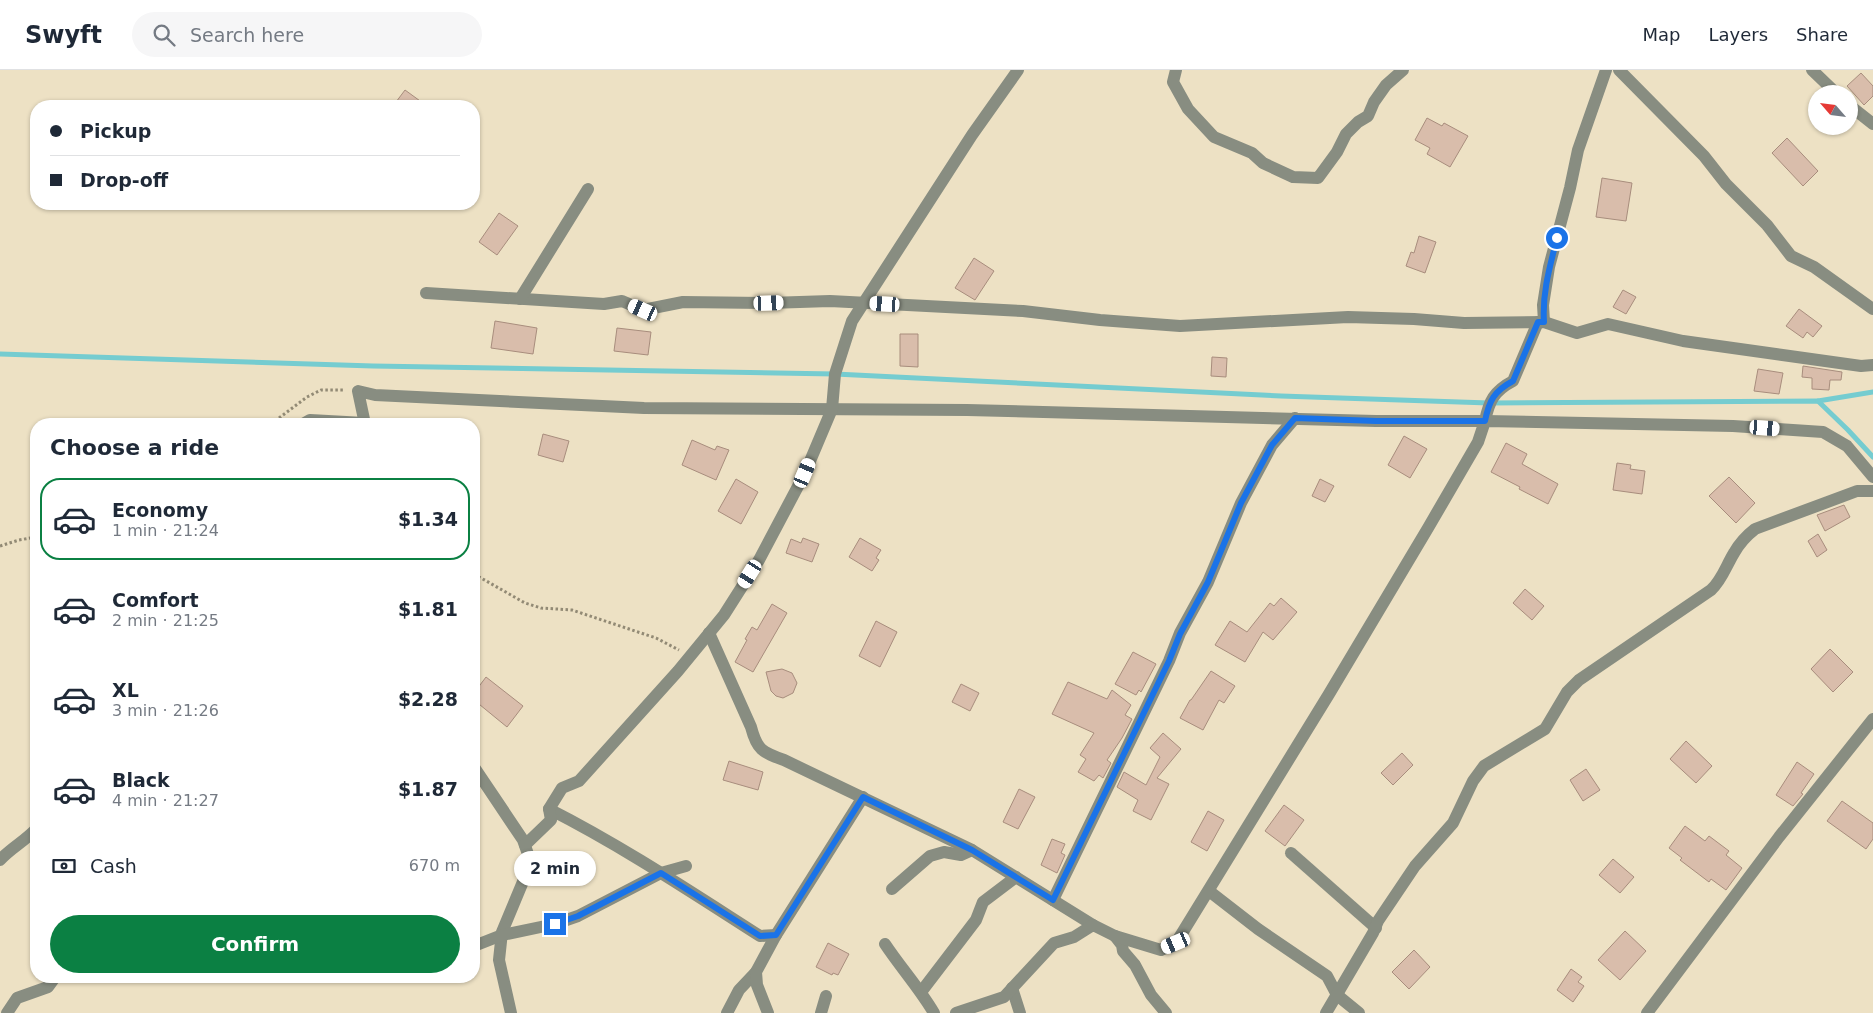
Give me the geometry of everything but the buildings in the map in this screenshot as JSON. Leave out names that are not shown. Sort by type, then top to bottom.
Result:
[{"type":"street","points":[[525,846],[552,820],[549,809],[562,788],[579,781],[691,656],[724,615],[759,560],[805,473],[832,409],[835,374],[852,321],[972,135],[1018,70]]},
{"type":"street","points":[[1176,70],[1173,82],[1188,109],[1214,136],[1252,152],[1263,163],[1293,177],[1318,178],[1337,152],[1346,134],[1358,122],[1368,116],[1374,102],[1382,91],[1402,70]]},
{"type":"street","points":[[709,633],[751,727],[755,742],[764,753],[784,760],[972,850],[1093,925],[1115,936],[1161,950],[1176,943],[1434,519],[1478,442],[1489,403],[1501,387],[1513,381],[1541,322],[1549,268],[1578,150],[1606,70]]},
{"type":"street","points":[[1619,70],[1704,156],[1726,184],[1766,225],[1791,256],[1814,267],[1873,309]]},
{"type":"street","points":[[1812,70],[1828,85]]},
{"type":"street","points":[[1858,112],[1873,124]]},
{"type":"street","points":[[520,299],[588,189]]},
{"type":"street","points":[[426,293],[604,304],[622,301],[643,310],[683,302],[769,303],[830,301],[1023,310],[1100,320],[1180,326],[1348,318],[1414,319],[1464,323],[1541,322],[1577,333],[1608,324],[1683,341],[1861,366],[1873,365]]},
{"type":"street","points":[[363,418],[358,391],[375,395],[644,408],[977,410],[1376,421],[1485,421],[1733,426],[1823,432],[1848,446],[1873,477]]},
{"type":"street","points":[[1053,900],[1169,661],[1180,634],[1208,582],[1241,503],[1272,445],[1295,418]]},
{"type":"street","points":[[1326,1013],[1415,866],[1452,823],[1473,781],[1484,766],[1545,729],[1567,692],[1579,680],[1711,590],[1718,583],[1744,538],[1755,529],[1857,491],[1873,492]]},
{"type":"street","points":[[1648,1013],[1779,837],[1873,719]]},
{"type":"street","points":[[480,776],[525,846],[529,857],[527,872],[502,935],[499,960],[507,1004],[511,1013]]},
{"type":"street","points":[[727,1013],[739,990],[756,972],[776,935],[863,797]]},
{"type":"street","points":[[549,809],[577,823],[661,873],[760,936],[776,935]]},
{"type":"street","points":[[0,860],[6,853],[30,836]]},
{"type":"street","points":[[892,889],[930,856],[944,852],[960,855],[972,850]]},
{"type":"street","points":[[1291,853],[1376,928]]},
{"type":"street","points":[[480,944],[502,935],[555,924],[578,916],[661,873],[686,866]]},
{"type":"street","points":[[921,992],[976,920],[983,902],[1016,877]]},
{"type":"street","points":[[1209,891],[1258,929],[1327,976],[1337,995],[1359,1013]]},
{"type":"street","points":[[956,1013],[1004,997],[1054,943],[1074,937],[1093,925]]},
{"type":"street","points":[[1115,936],[1122,945],[1123,951],[1135,965],[1150,995],[1166,1013]]},
{"type":"street","points":[[885,944],[921,992],[934,1013]]},
{"type":"street","points":[[756,972],[757,985],[768,1013]]},
{"type":"street","points":[[7,1013],[18,998],[48,986],[50,983]]},
{"type":"street","points":[[1012,988],[1020,1013]]},
{"type":"street","points":[[820,1013],[826,996]]},
{"type":"path","points":[[279,418],[307,397],[321,390],[358,391]]},
{"type":"path","points":[[0,546],[30,538]]},
{"type":"path","points":[[480,577],[525,603],[541,608],[572,610],[656,638],[691,656]]},
{"type":"waterway","points":[[0,354],[373,366],[835,374],[1281,396],[1489,403],[1818,401],[1873,457]]},
{"type":"waterway","points":[[1818,401],[1873,392]]},
{"type":"route","points":[[555,924],[578,916],[661,873],[760,936],[776,935],[863,797],[972,850],[1053,900],[1169,661],[1180,634],[1208,582],[1241,503],[1272,445],[1295,418],[1376,421],[1485,421],[1489,403],[1501,387],[1513,381],[1538,322],[1544,322],[1543,305],[1549,268],[1557,238]]}]
